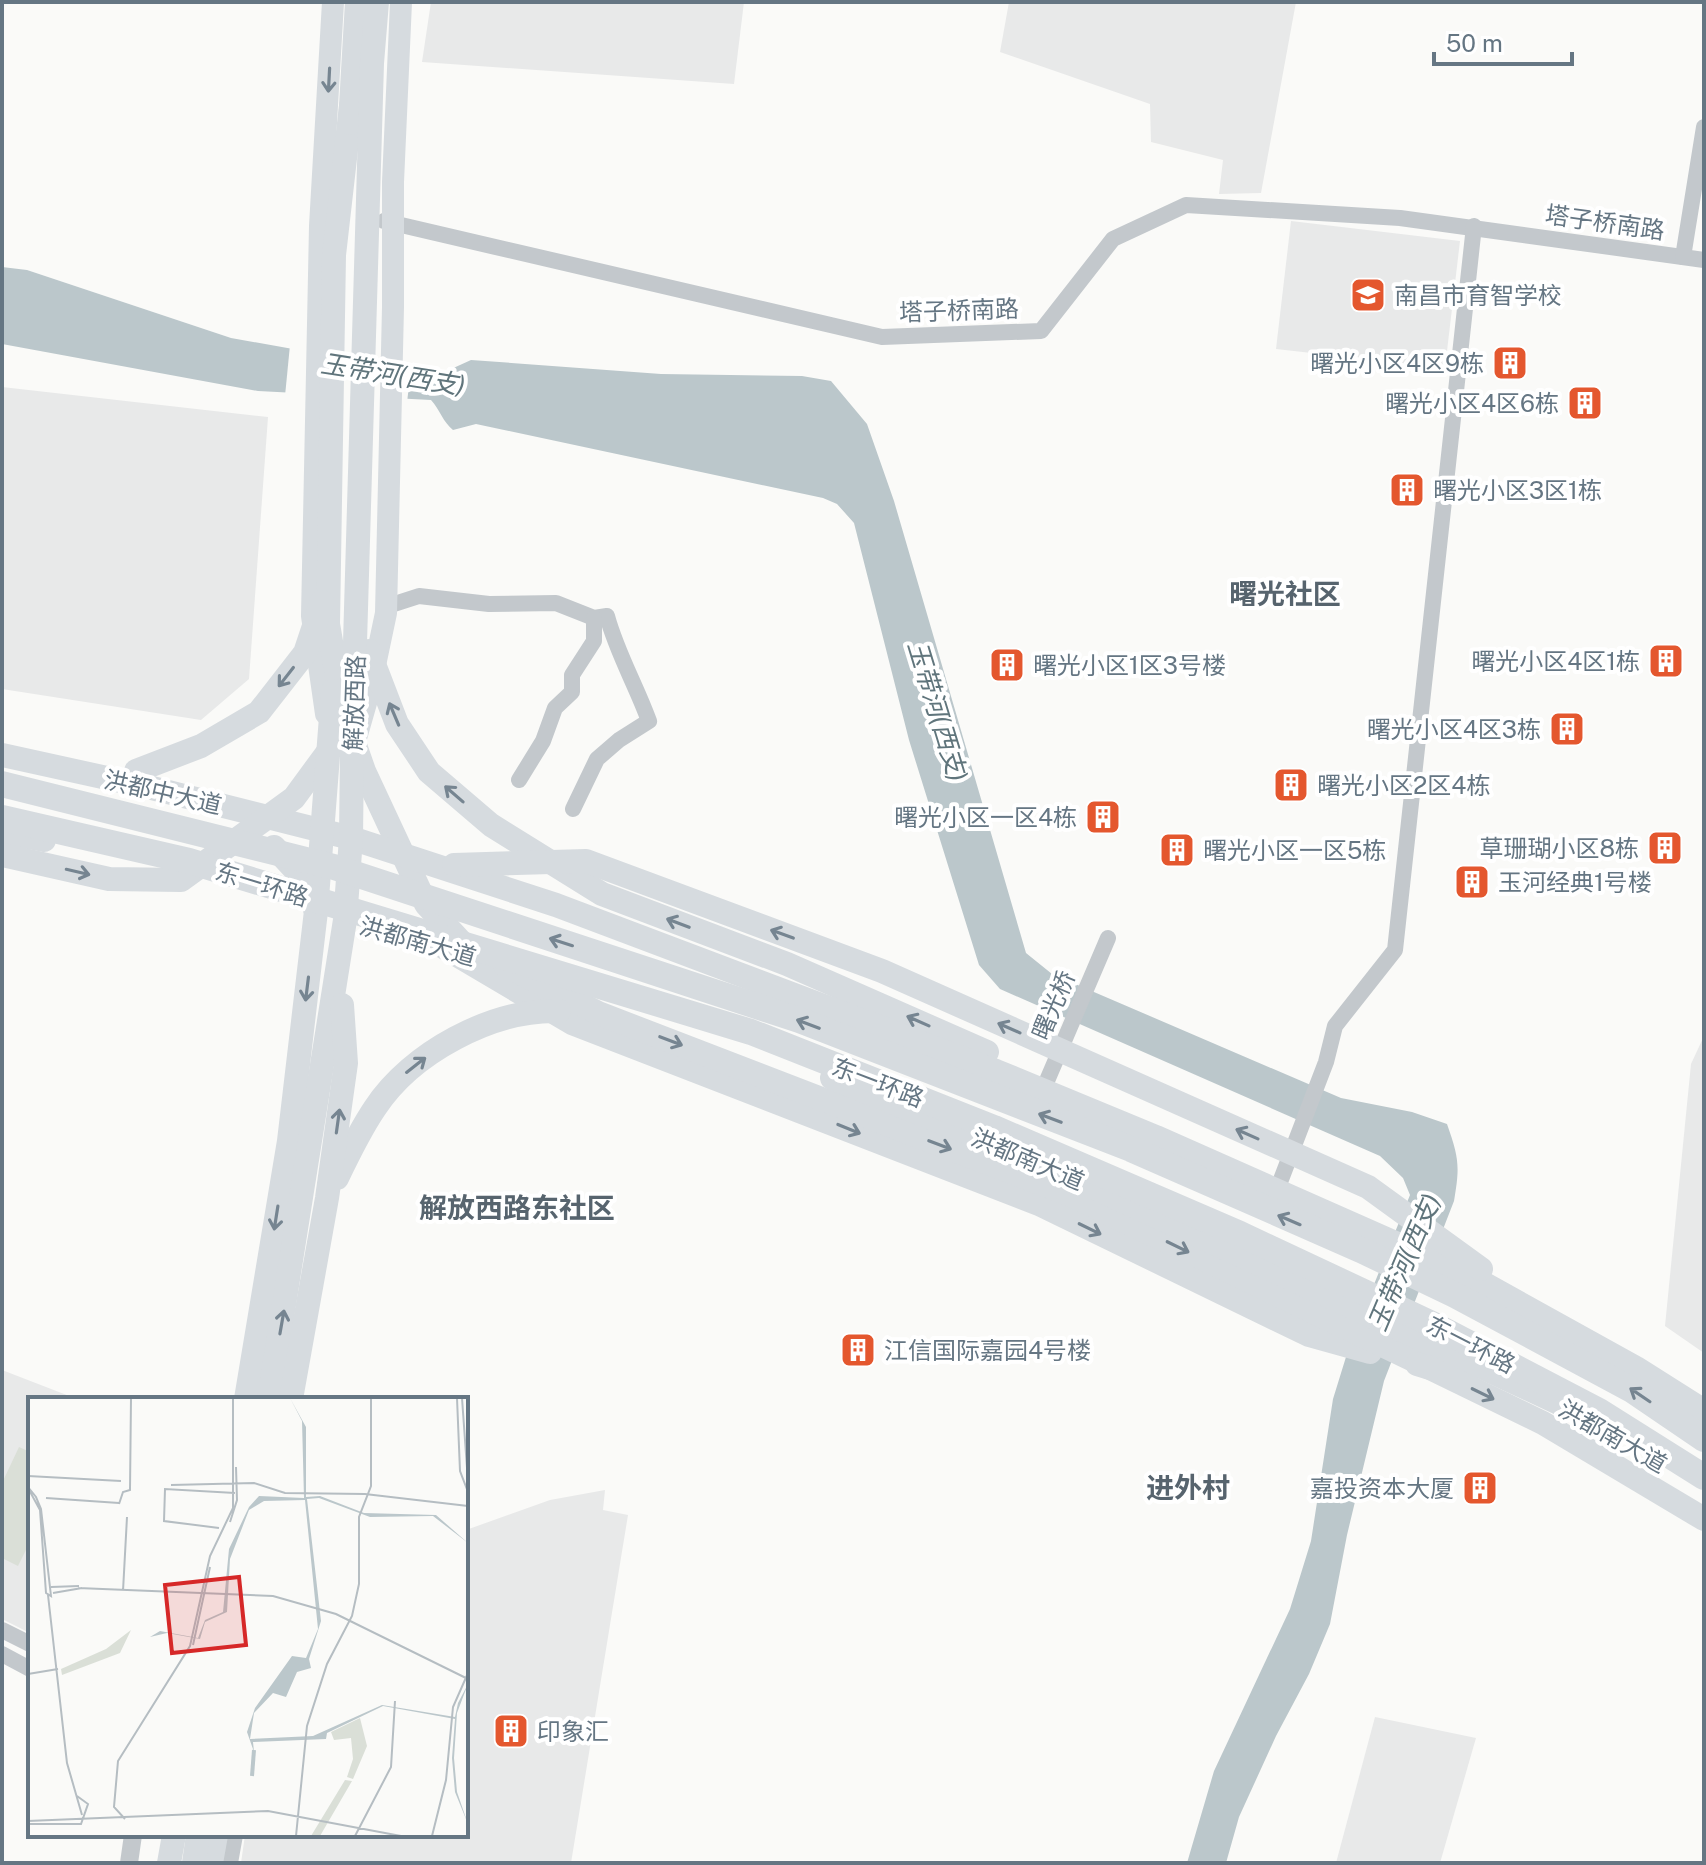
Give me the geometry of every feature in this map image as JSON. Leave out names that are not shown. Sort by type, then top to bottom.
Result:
[{"type":"highway","name":"东一环路","points":[[2,784],[334,867],[799,1020],[1131,1149],[1361,1250],[1455,1295],[1632,1390],[1704,1439]]},
{"type":"highway","name":"东一环路","points":[[2,818],[189,861],[751,1032],[994,1128],[1240,1234],[1434,1325],[1544,1382],[1599,1411],[1704,1477]]},
{"type":"main road","points":[[329,739],[312,616],[320,226],[333,2]]},
{"type":"main road","name":"解放西路","points":[[269,1397],[345,920],[351,838],[351,440],[355,306],[351,106],[357,2]]},
{"type":"main road","name":"解放西路","points":[[355,306],[367,217],[377,2]]},
{"type":"main road","points":[[2,855],[109,879],[181,880],[294,798],[340,736],[369,651],[383,47],[389,2]]},
{"type":"main road","points":[[352,752],[370,689],[385,607],[397,55],[401,2]]},
{"type":"main road","points":[[351,106],[334,255],[328,624],[343,711],[364,771],[426,904],[462,943],[598,1013],[1066,1193],[1543,1423],[1704,1519]]},
{"type":"main road","name":"解放西路","points":[[246,1397],[289,1141],[316,911],[351,440]]},
{"type":"main road","points":[[136,771],[201,746],[259,712],[305,653],[328,581]]},
{"type":"main road","points":[[369,651],[397,724],[429,772],[491,825],[602,894],[787,964],[1474,1272],[1704,1391]]},
{"type":"main road","points":[[2,745],[136,771],[206,791],[249,820],[300,875],[338,962],[346,1063],[327,1198],[291,1397]]},
{"type":"main road","name":"洪都中大道","points":[[2,755],[324,831]]},
{"type":"main road","points":[[324,831],[556,905],[1043,1090],[1474,1272]]},
{"type":"main road","points":[[2,832],[73,845],[190,873],[316,911]]},
{"type":"main road","points":[[436,866],[586,861],[882,971],[1368,1187],[1474,1272],[1704,1411]]},
{"type":"main road","name":"洪都南大道","points":[[316,911],[443,947],[746,1043],[1026,1156],[1595,1420],[1704,1490]]},
{"type":"main road","points":[[443,947],[572,1023],[1039,1204],[1309,1335],[1430,1368]]},
{"type":"main road","points":[[327,1198],[376,1106],[410,1069],[452,1039],[498,1020],[535,1013],[598,1013]]},
{"type":"main road","points":[[166,1863],[171,1837]]},
{"type":"main road","points":[[194,1863],[198,1837]]},
{"type":"main road","points":[[212,1863],[217,1837]]},
{"type":"street","points":[[1683,257],[1704,127]]},
{"type":"street","name":"塔子桥南路","points":[[367,217],[882,337],[1041,331],[1113,239],[1186,205],[1400,218],[1704,260]]},
{"type":"street","points":[[1277,1190],[1326,1062],[1335,1026],[1395,950],[1474,226]]},
{"type":"street","points":[[385,607],[419,596],[489,604],[556,603],[594,618],[607,616],[615,646],[633,679],[649,721],[597,759],[573,809]]},
{"type":"street","points":[[519,780],[543,741],[555,708],[572,692],[572,675],[594,641],[594,618]]},
{"type":"street","name":"曙光桥","points":[[1043,1090],[1108,938]]},
{"type":"street","points":[[2,1630],[28,1643]]},
{"type":"street","points":[[2,1654],[28,1668]]},
{"type":"street","points":[[129,1863],[133,1837]]},
{"type":"street","points":[[229,1863],[234,1837]]},
{"type":"shaded area","points":[[431,2],[744,2],[734,84],[422,62]]},
{"type":"shaded area","points":[[1009,2],[1296,2],[1261,193],[1219,194],[1223,160],[1151,142],[1150,104],[1000,52]]},
{"type":"shaded area","name":"南昌市育智学校","points":[[1291,221],[1460,241],[1445,368],[1276,349]]},
{"type":"shaded area","points":[[2,387],[268,417],[249,679],[201,720],[2,689]]},
{"type":"shaded area","points":[[1704,1036],[1704,1353],[1665,1326],[1691,1064]]},
{"type":"shaded area","points":[[2,1370],[72,1397],[28,1397],[28,1632],[2,1619]]},
{"type":"shaded area","points":[[19,1447],[28,1451],[28,1546],[18,1566],[2,1558],[2,1483]]},
{"type":"shaded area","points":[[605,1490],[603,1510],[628,1515],[571,1863],[241,1863],[245,1837],[468,1837],[468,1529],[550,1500]]},
{"type":"shaded area","points":[[1375,1717],[1476,1738],[1440,1863],[1336,1863]]},
{"type":"water","name":"玉带河(西支)","points":[[2,267],[27,270],[231,338],[438,375],[471,360],[661,374],[802,376],[831,381],[867,424],[894,501],[1026,953],[1052,974],[1341,1098],[1412,1112],[1447,1124],[1457,1162],[1454,1201],[1384,1381],[1347,1535],[1330,1624],[1239,1817],[1226,1863],[1187,1863],[1214,1771],[1290,1609],[1311,1541],[1333,1399],[1350,1344],[1410,1195],[1403,1178],[1380,1156],[1000,989],[979,965],[909,740],[854,523],[837,504],[823,498],[476,424],[453,430],[431,400],[258,391],[2,344]]},
{"type":"pier","points":[[290,345],[411,366],[407,403],[285,396]]},
{"type":"place","name":"南昌市育智学校","points":[[1368,295]]},
{"type":"place","name":"曙光小区4区9栋","points":[[1510,363]]},
{"type":"place","name":"曙光小区4区6栋","points":[[1585,403]]},
{"type":"place","name":"曙光小区3区1栋","points":[[1407,490]]},
{"type":"place","name":"曙光小区4区1栋","points":[[1666,661]]},
{"type":"place","name":"曙光小区1区3号楼","points":[[1007,665]]},
{"type":"place","name":"曙光小区4区3栋","points":[[1567,729]]},
{"type":"place","name":"曙光小区2区4栋","points":[[1291,785]]},
{"type":"place","name":"曙光小区一区4栋","points":[[1103,817]]},
{"type":"place","name":"草珊瑚小区8栋","points":[[1665,848]]},
{"type":"place","name":"曙光小区一区5栋","points":[[1177,850]]},
{"type":"place","name":"玉河经典1号楼","points":[[1472,882]]},
{"type":"place","name":"江信国际嘉园4号楼","points":[[858,1350]]},
{"type":"place","name":"嘉投资本大厦","points":[[1480,1488]]},
{"type":"place","name":"印象汇","points":[[511,1731]]},
{"type":"district","name":"曙光社区","points":[[1285,593]]},
{"type":"district","name":"解放西路东社区","points":[[517,1207]]},
{"type":"district","name":"进外村","points":[[1188,1487]]}]
